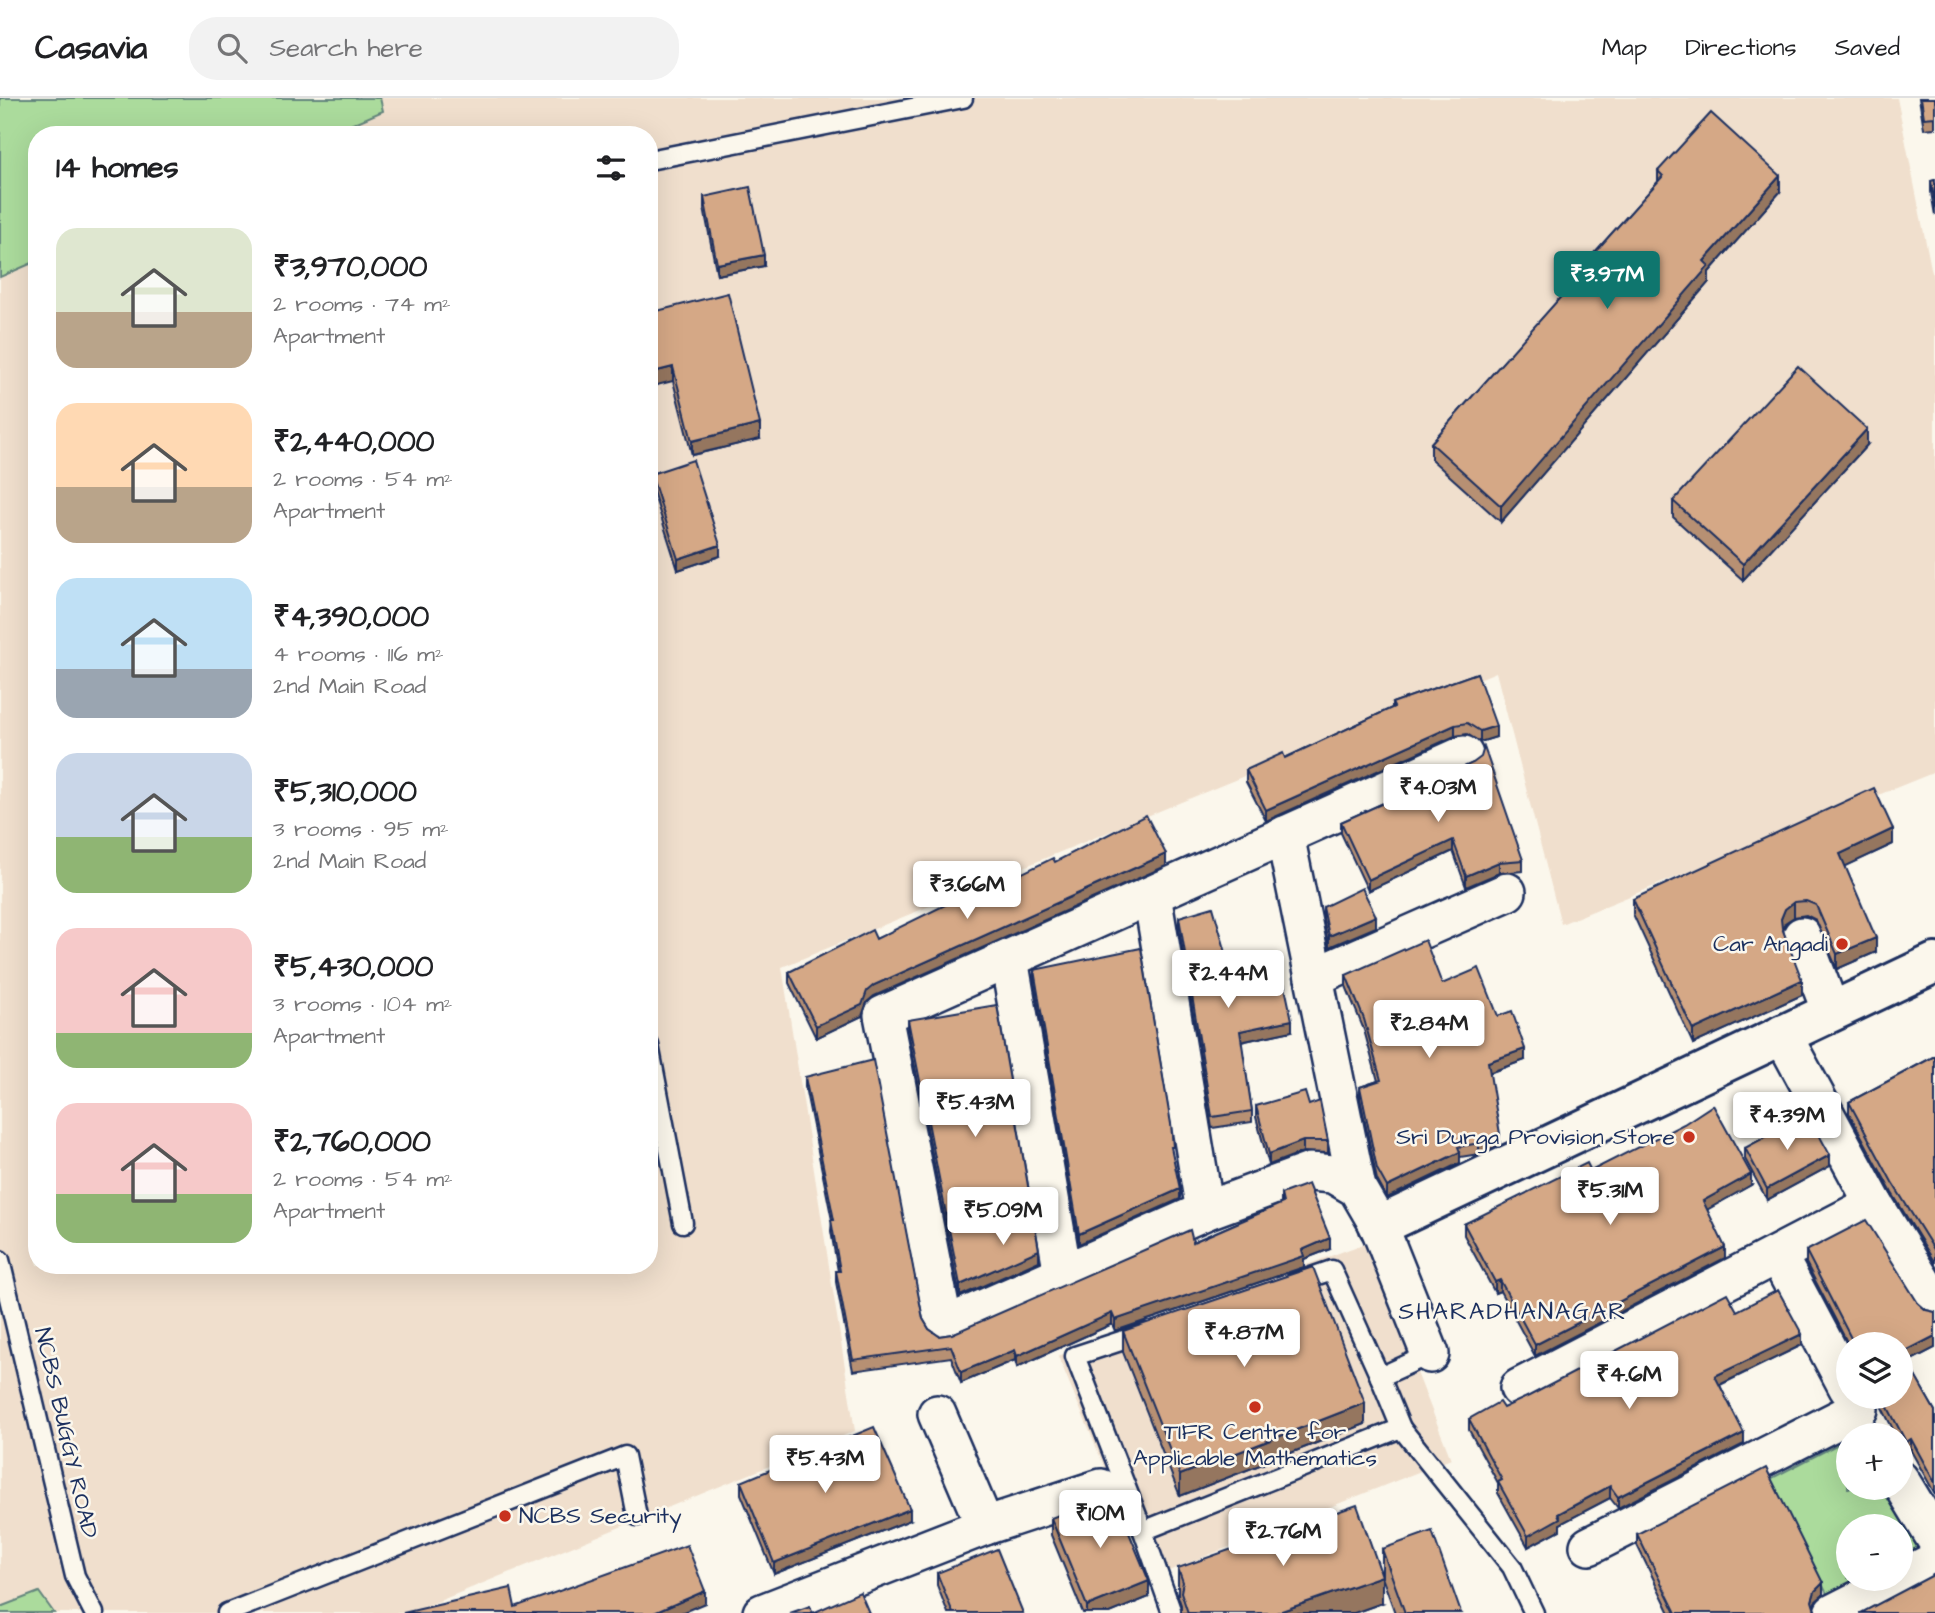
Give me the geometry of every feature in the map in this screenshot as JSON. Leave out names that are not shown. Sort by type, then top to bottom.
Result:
[{"type":"street","points":[[1357,1188],[1333,1174],[1310,1172],[1205,1210],[944,1326],[883,1015],[1464,755]]},
{"type":"street","points":[[1285,835],[1357,1188],[1379,1226],[1430,1354]]},
{"type":"street","points":[[1314,977],[1507,892]]},
{"type":"street","points":[[1152,895],[1205,1210]]},
{"type":"street","points":[[1802,936],[1830,1012]]},
{"type":"street","points":[[1009,959],[1063,1274]]},
{"type":"street","points":[[1379,1226],[1935,963]]},
{"type":"street","points":[[1782,1034],[1874,1204],[1935,1303]]},
{"type":"street","points":[[1519,1388],[1874,1204]]},
{"type":"street","points":[[1778,1256],[1836,1365]]},
{"type":"street","points":[[1589,1546],[1854,1409]]},
{"type":"street","points":[[937,1414],[985,1526]]},
{"type":"street","points":[[762,1613],[985,1526],[1101,1488]]},
{"type":"street","points":[[1912,1500],[1935,1538]]},
{"type":"street","points":[[1833,1613],[1935,1561]]},
{"type":"lane","points":[[658,158],[963,98]]},
{"type":"lane","points":[[658,1092],[683,1223]]},
{"type":"lane","name":"NCBS BUGGY ROAD","points":[[0,1260],[75,1576],[94,1613]]},
{"type":"lane","points":[[1280,1287],[1332,1270],[1401,1428],[1512,1567],[1534,1613]]},
{"type":"lane","points":[[1165,1326],[1075,1356],[1172,1613]]},
{"type":"lane","points":[[1380,1377],[1430,1354]]},
{"type":"lane","points":[[1143,1531],[1401,1428]]},
{"type":"lane","points":[[227,1613],[456,1522],[494,1510],[625,1456],[636,1516]]},
{"type":"shaded area","points":[[0,98],[1897,98],[1935,288],[1935,772],[1561,924],[1496,672],[782,967],[855,1431],[410,1613],[0,1613]]},
{"type":"shaded area","name":"TIFR Centre for Applicable Mathematics","points":[[1366,1243],[1451,1459],[1151,1578],[1058,1356]]},
{"type":"green space","points":[[0,98],[380,98],[383,111],[348,126],[28,126],[28,265],[0,277]]},
{"type":"green space","points":[[1836,1445],[1836,1500],[1899,1500],[1907,1514],[1836,1514],[1838,1591],[1828,1596],[1770,1479]]},
{"type":"green space","points":[[1913,1523],[1927,1545],[1913,1553]]},
{"type":"green space","points":[[39,1592],[54,1613],[0,1613],[0,1607]]},
{"type":"building","points":[[1921,98],[1935,98],[1935,117],[1924,118]]},
{"type":"building","points":[[1711,113],[1780,176],[1704,261],[1709,266],[1501,506],[1431,443],[1590,264],[1587,261],[1663,176],[1658,171]]},
{"type":"building","points":[[1935,180],[1935,204],[1931,181]]},
{"type":"building","points":[[750,187],[764,255],[717,264],[704,197]]},
{"type":"building","points":[[728,293],[760,424],[692,441],[673,367],[658,371],[658,311]]},
{"type":"building","points":[[1798,366],[1867,429],[1743,564],[1673,501]]},
{"type":"building","points":[[693,460],[720,545],[678,559],[658,496],[658,472]]},
{"type":"building","points":[[1477,673],[1496,726],[1480,731],[1467,723],[1455,725],[1266,810],[1246,770],[1283,753],[1285,758],[1394,707],[1392,703]]},
{"type":"building","points":[[1484,747],[1523,860],[1499,862],[1466,876],[1453,840],[1368,880],[1341,822],[1473,763],[1481,757]]},
{"type":"building","points":[[1874,788],[1893,829],[1840,854],[1876,938],[1837,954],[1816,905],[1806,901],[1794,902],[1785,909],[1781,919],[1802,980],[1693,1030],[1633,899]]},
{"type":"building","points":[[1146,815],[1166,854],[874,985],[867,991],[862,1005],[816,1026],[789,972],[872,930],[876,939],[1006,875],[1008,880],[1053,858],[1055,862]]},
{"type":"building","points":[[1362,888],[1376,916],[1329,936],[1323,907]]},
{"type":"building","points":[[1213,907],[1232,974],[1280,964],[1292,1020],[1240,1031],[1252,1111],[1212,1117],[1179,917]]},
{"type":"building","points":[[1425,940],[1442,984],[1479,968],[1498,1016],[1512,1011],[1525,1049],[1488,1062],[1500,1134],[1479,1143],[1458,1147],[1460,1152],[1387,1187],[1377,1169],[1360,1087],[1381,1080],[1364,1019],[1346,975]]},
{"type":"building","points":[[1141,948],[1171,1124],[1171,1147],[1180,1189],[1079,1234],[1034,970]]},
{"type":"building","points":[[997,1005],[1039,1250],[960,1285],[908,1020]]},
{"type":"building","points":[[1935,1056],[1935,1251],[1892,1182],[1849,1102]]},
{"type":"building","points":[[873,1060],[923,1319],[929,1329],[939,1336],[952,1334],[1190,1230],[1193,1242],[1283,1203],[1281,1194],[1308,1184],[1330,1238],[1302,1250],[1304,1256],[1115,1320],[1112,1313],[1017,1356],[1015,1350],[961,1372],[951,1346],[853,1360],[836,1271],[840,1271],[831,1220],[834,1220],[805,1077]]},
{"type":"building","points":[[1305,1092],[1309,1105],[1320,1101],[1328,1141],[1303,1141],[1269,1154],[1256,1106]]},
{"type":"building","points":[[1713,1105],[1751,1174],[1703,1201],[1725,1247],[1535,1345],[1500,1280],[1495,1282],[1464,1224],[1587,1163],[1591,1171],[1684,1124]]},
{"type":"building","points":[[1799,1119],[1803,1127],[1812,1122],[1830,1155],[1767,1189],[1745,1148]]},
{"type":"building","points":[[1866,1220],[1918,1303],[1926,1310],[1935,1312],[1935,1336],[1913,1347],[1913,1332],[1848,1332],[1806,1251]]},
{"type":"building","points":[[1313,1267],[1365,1403],[1180,1475],[1123,1331]]},
{"type":"building","points":[[1778,1290],[1802,1334],[1715,1376],[1744,1433],[1618,1497],[1610,1486],[1558,1514],[1560,1518],[1528,1536],[1498,1482],[1502,1480],[1469,1419],[1499,1402],[1503,1408],[1529,1396],[1727,1293],[1737,1311]]},
{"type":"building","points":[[1913,1372],[1935,1411],[1935,1483],[1913,1443],[1913,1423],[1896,1423],[1889,1409],[1913,1409]]},
{"type":"building","points":[[874,1427],[910,1509],[774,1563],[741,1482]]},
{"type":"building","points":[[1766,1468],[1823,1583],[1815,1591],[1812,1601],[1816,1613],[1676,1613],[1637,1534]]},
{"type":"building","points":[[1113,1494],[1149,1581],[1087,1606],[1051,1518]]},
{"type":"building","points":[[1357,1505],[1382,1576],[1276,1613],[1188,1613],[1181,1592],[1183,1582],[1178,1568]]},
{"type":"building","points":[[1432,1531],[1461,1613],[1405,1613],[1382,1549]]},
{"type":"building","points":[[687,1545],[705,1591],[654,1613],[403,1613],[511,1588],[515,1607]]},
{"type":"building","points":[[997,1549],[1023,1613],[953,1613],[937,1573]]},
{"type":"building","points":[[1935,1574],[1935,1613],[1861,1613],[1903,1591],[1913,1591],[1913,1586]]},
{"type":"building","points":[[860,1592],[869,1613],[813,1613]]},
{"type":"building","points":[[810,1606],[813,1613],[790,1613]]},
{"type":"place","name":"Car Angadi","points":[[1842,944]]},
{"type":"place","name":"Sri Durga Provision Store","points":[[1689,1137]]},
{"type":"place","name":"TIFR Centre for Applicable Mathematics","points":[[1255,1407]]},
{"type":"place","name":"NCBS Security","points":[[505,1516]]},
{"type":"district","name":"SHARADHANAGAR","points":[[1513,1312]]}]
